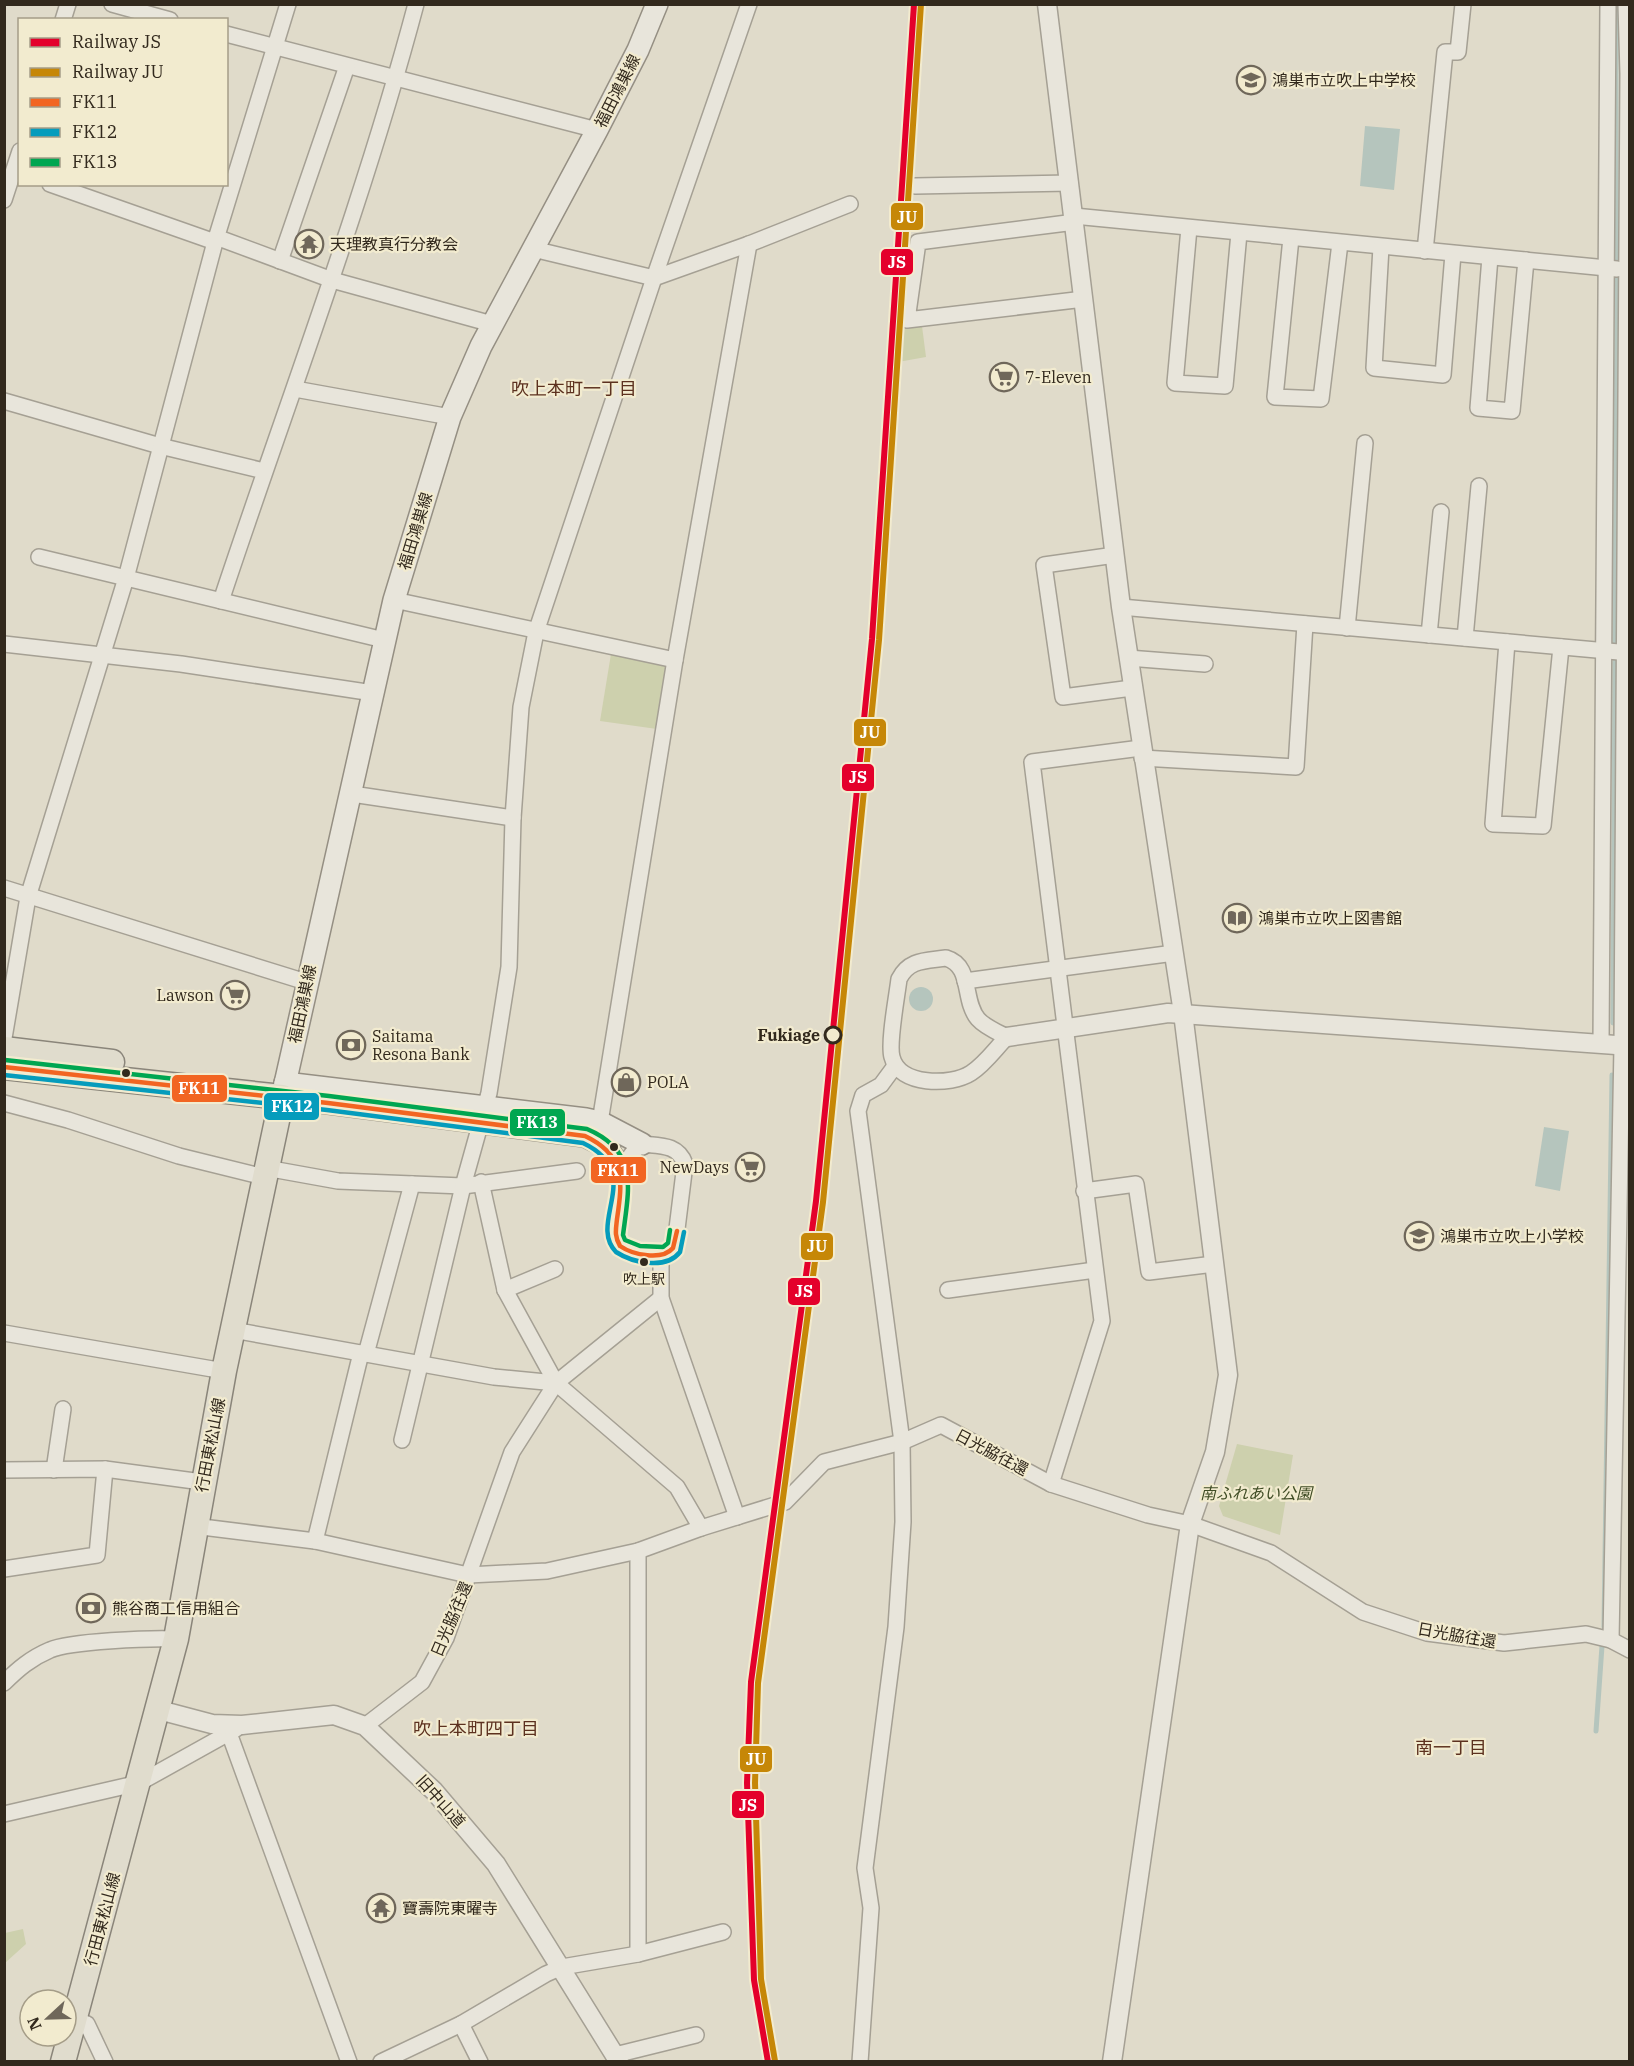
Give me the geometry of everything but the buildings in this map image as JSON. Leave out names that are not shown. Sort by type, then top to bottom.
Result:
[{"type":"main road","name":"福田鴻巣線","points":[[283,1090],[306,982],[352,794],[384,640],[450,417],[492,324],[638,51],[657,4]]},
{"type":"main road","points":[[4,1049],[283,1090],[484,1115],[600,1122],[642,1144]]},
{"type":"main road","points":[[4,1067],[283,1090]]},
{"type":"main road","name":"行田東松山線","points":[[78,2004],[159,1710],[176,1639],[202,1482],[283,1090]]},
{"type":"main road","points":[[484,1115],[597,1140],[607,1147],[622,1172]]},
{"type":"street","points":[[112,4],[163,18]]},
{"type":"street","points":[[228,183],[232,165],[276,47],[288,4]]},
{"type":"street","points":[[221,601],[264,471],[332,280],[396,78],[416,4]]},
{"type":"street","points":[[402,1440],[463,1186],[484,1115],[509,967],[513,819],[521,707],[537,632],[654,278],[749,4]]},
{"type":"street","points":[[1047,4],[1121,607],[1141,753],[1183,1013],[1228,1375],[1215,1452],[1190,1524],[1112,2061]]},
{"type":"street","points":[[1425,251],[1445,52],[1458,52],[1463,4]]},
{"type":"street","points":[[1601,1044],[1608,4]]},
{"type":"street","points":[[1611,1640],[1623,1395],[1624,1292],[1628,270],[1626,4]]},
{"type":"street","points":[[228,35],[597,130]]},
{"type":"street","points":[[279,261],[347,66]]},
{"type":"street","points":[[4,200],[18,156]]},
{"type":"street","points":[[915,186],[1070,183]]},
{"type":"street","points":[[56,186],[332,280],[492,324]]},
{"type":"street","points":[[4,1038],[28,897],[126,578],[227,186]]},
{"type":"street","points":[[533,249],[654,278],[750,244],[850,204]]},
{"type":"street","points":[[1084,298],[908,320],[918,242],[1074,219],[1628,270]]},
{"type":"street","points":[[1190,228],[1175,383],[1225,386],[1239,233]]},
{"type":"street","points":[[1291,238],[1275,397],[1321,399],[1340,243]]},
{"type":"street","points":[[600,1122],[675,660],[750,244]]},
{"type":"street","points":[[1381,248],[1374,368],[1443,375],[1453,254]]},
{"type":"street","points":[[1490,257],[1478,408],[1512,411],[1526,260]]},
{"type":"street","points":[[295,389],[450,417]]},
{"type":"street","points":[[4,401],[160,446],[264,471]]},
{"type":"street","points":[[1347,628],[1365,443]]},
{"type":"street","points":[[1465,638],[1479,486]]},
{"type":"street","points":[[1429,635],[1441,512]]},
{"type":"street","points":[[1115,555],[1044,565],[1063,697],[1132,688]]},
{"type":"street","points":[[39,557],[384,640]]},
{"type":"street","points":[[394,600],[675,660]]},
{"type":"street","points":[[1121,607],[1627,653]]},
{"type":"street","points":[[1051,1484],[1102,1321],[1032,762],[1141,753],[1296,767],[1305,624]]},
{"type":"street","points":[[1507,642],[1493,824],[1543,826],[1561,647]]},
{"type":"street","points":[[4,644],[192,665],[373,693]]},
{"type":"street","points":[[1128,658],[1205,664]]},
{"type":"street","points":[[352,794],[513,819]]},
{"type":"street","points":[[4,888],[306,982]]},
{"type":"street","points":[[965,981],[1173,953]]},
{"type":"street","points":[[1007,1037],[979,1020],[971,1008],[962,968],[956,961],[946,958],[913,963],[904,969],[899,979],[891,1054],[895,1066],[912,1079],[922,1082],[970,1074],[1007,1037],[1168,1013],[1626,1046]]},
{"type":"street","points":[[860,2061],[871,1908],[865,1868],[896,1627],[903,1522],[902,1442],[858,1111],[863,1095],[881,1085],[895,1066]]},
{"type":"street","points":[[4,1103],[68,1120],[179,1156],[265,1172],[338,1181],[463,1186],[577,1171]]},
{"type":"street","points":[[642,1144],[674,1148],[682,1155],[685,1164],[675,1245],[669,1253],[661,1255],[626,1250],[619,1245],[615,1236],[622,1172],[626,1159],[642,1144]]},
{"type":"street","points":[[482,1182],[505,1290],[556,1383],[676,1487],[701,1527]]},
{"type":"street","points":[[315,1541],[363,1354],[412,1184]]},
{"type":"street","points":[[1084,1191],[1136,1184],[1149,1272],[1214,1264]]},
{"type":"street","points":[[661,1255],[661,1298],[737,1517]]},
{"type":"street","points":[[505,1290],[555,1269]]},
{"type":"street","points":[[948,1290],[1095,1270]]},
{"type":"street","points":[[194,1526],[315,1541],[468,1575],[512,1452],[556,1383],[661,1298]]},
{"type":"street","points":[[232,1330],[494,1377],[556,1383]]},
{"type":"street","points":[[4,1333],[224,1371]]},
{"type":"street","points":[[54,1470],[63,1409]]},
{"type":"street","name":"日光脇往還","points":[[365,1726],[422,1682],[446,1638],[468,1575],[547,1571],[638,1551],[701,1527],[785,1502],[824,1462],[902,1442],[941,1425],[1051,1484],[1148,1515],[1190,1524],[1271,1553],[1363,1612],[1427,1633],[1504,1643],[1586,1634],[1611,1640],[1629,1650]]},
{"type":"street","points":[[4,1569],[97,1555],[105,1469]]},
{"type":"street","points":[[4,1470],[105,1469],[202,1482]]},
{"type":"street","points":[[638,1551],[638,1954]]},
{"type":"street","points":[[4,1683],[22,1665],[52,1649],[129,1640],[176,1639]]},
{"type":"street","name":"旧中山道","points":[[159,1710],[236,1729],[334,1715],[365,1726],[434,1791],[496,1864],[617,2058]]},
{"type":"street","points":[[4,1814],[139,1783],[236,1729],[348,2061]]},
{"type":"street","points":[[381,2061],[461,2024],[562,1967],[638,1954],[723,1932]]},
{"type":"street","points":[[78,2021],[87,2024],[105,2061]]},
{"type":"street","points":[[461,2024],[480,2061]]},
{"type":"street","points":[[617,2058],[696,2035]]},
{"type":"green space","points":[[922,326],[926,357],[898,362],[901,329]]},
{"type":"green space","points":[[611,654],[665,665],[668,671],[657,729],[600,721]]},
{"type":"green space","name":"南ふれあい公園","points":[[1237,1444],[1293,1455],[1280,1535],[1223,1516],[1219,1506]]},
{"type":"green space","points":[[23,1929],[26,1944],[5,1963],[5,1933]]},
{"type":"shaded area","points":[[1365,126],[1400,129],[1394,190],[1360,186]]},
{"type":"shaded area","points":[[921,987],[929,991],[933,999],[929,1007],[921,1011],[913,1007],[909,999],[913,991]]},
{"type":"shaded area","points":[[1544,1127],[1569,1131],[1560,1191],[1535,1186]]},
{"type":"waterway","points":[[1616,4],[1616,259]]},
{"type":"waterway","points":[[1615,642],[1617,278]]},
{"type":"waterway","points":[[1613,1023],[1615,662]]},
{"type":"waterway","points":[[1604,1627],[1612,1075]]},
{"type":"waterway","points":[[1596,1731],[1602,1646]]},
{"type":"rail line","name":"JS","points":[[768,2062],[754,1980],[747,1783],[751,1682],[816,1201],[872,639],[914,4]]},
{"type":"rail line","name":"JU","points":[[775,2061],[761,1979],[755,1783],[758,1683],[823,1202],[879,640],[921,4]]},
{"type":"transit line","name":"FK13","points":[[5,1060],[329,1096],[587,1129],[604,1138],[623,1160],[628,1187],[623,1235],[625,1240],[640,1246],[663,1247],[668,1243],[670,1230]]},
{"type":"transit line","name":"FK11","points":[[4,1067],[328,1103],[585,1136],[608,1151],[618,1170],[620,1192],[616,1232],[620,1246],[640,1254],[662,1254],[673,1248],[677,1231]]},
{"type":"transit line","name":"FK12","points":[[4,1075],[327,1110],[583,1143],[601,1155],[611,1168],[612,1198],[607,1227],[609,1240],[616,1252],[640,1262],[666,1261],[674,1258],[680,1252],[684,1232]]},
{"type":"place","name":"鴻巣市立吹上中学校","points":[[1251,80]]},
{"type":"place","name":"天理教真行分教会","points":[[309,244]]},
{"type":"place","name":"7-Eleven","points":[[1004,377]]},
{"type":"place","name":"鴻巣市立吹上図書館","points":[[1237,918]]},
{"type":"place","name":"Lawson","points":[[235,995]]},
{"type":"place","name":"Fukiage","points":[[833,1035]]},
{"type":"place","name":"Saitama Resona Bank","points":[[351,1045]]},
{"type":"place","name":"POLA","points":[[626,1082]]},
{"type":"place","name":"NewDays","points":[[750,1167]]},
{"type":"place","name":"鴻巣市立吹上小学校","points":[[1419,1236]]},
{"type":"place","name":"吹上駅","points":[[644,1262]]},
{"type":"place","name":"熊谷商工信用組合","points":[[91,1608]]},
{"type":"place","name":"寶壽院東曜寺","points":[[381,1908]]},
{"type":"district","name":"吹上本町一丁目","points":[[574,388]]},
{"type":"district","name":"吹上本町四丁目","points":[[476,1728]]},
{"type":"district","name":"南一丁目","points":[[1451,1747]]}]
